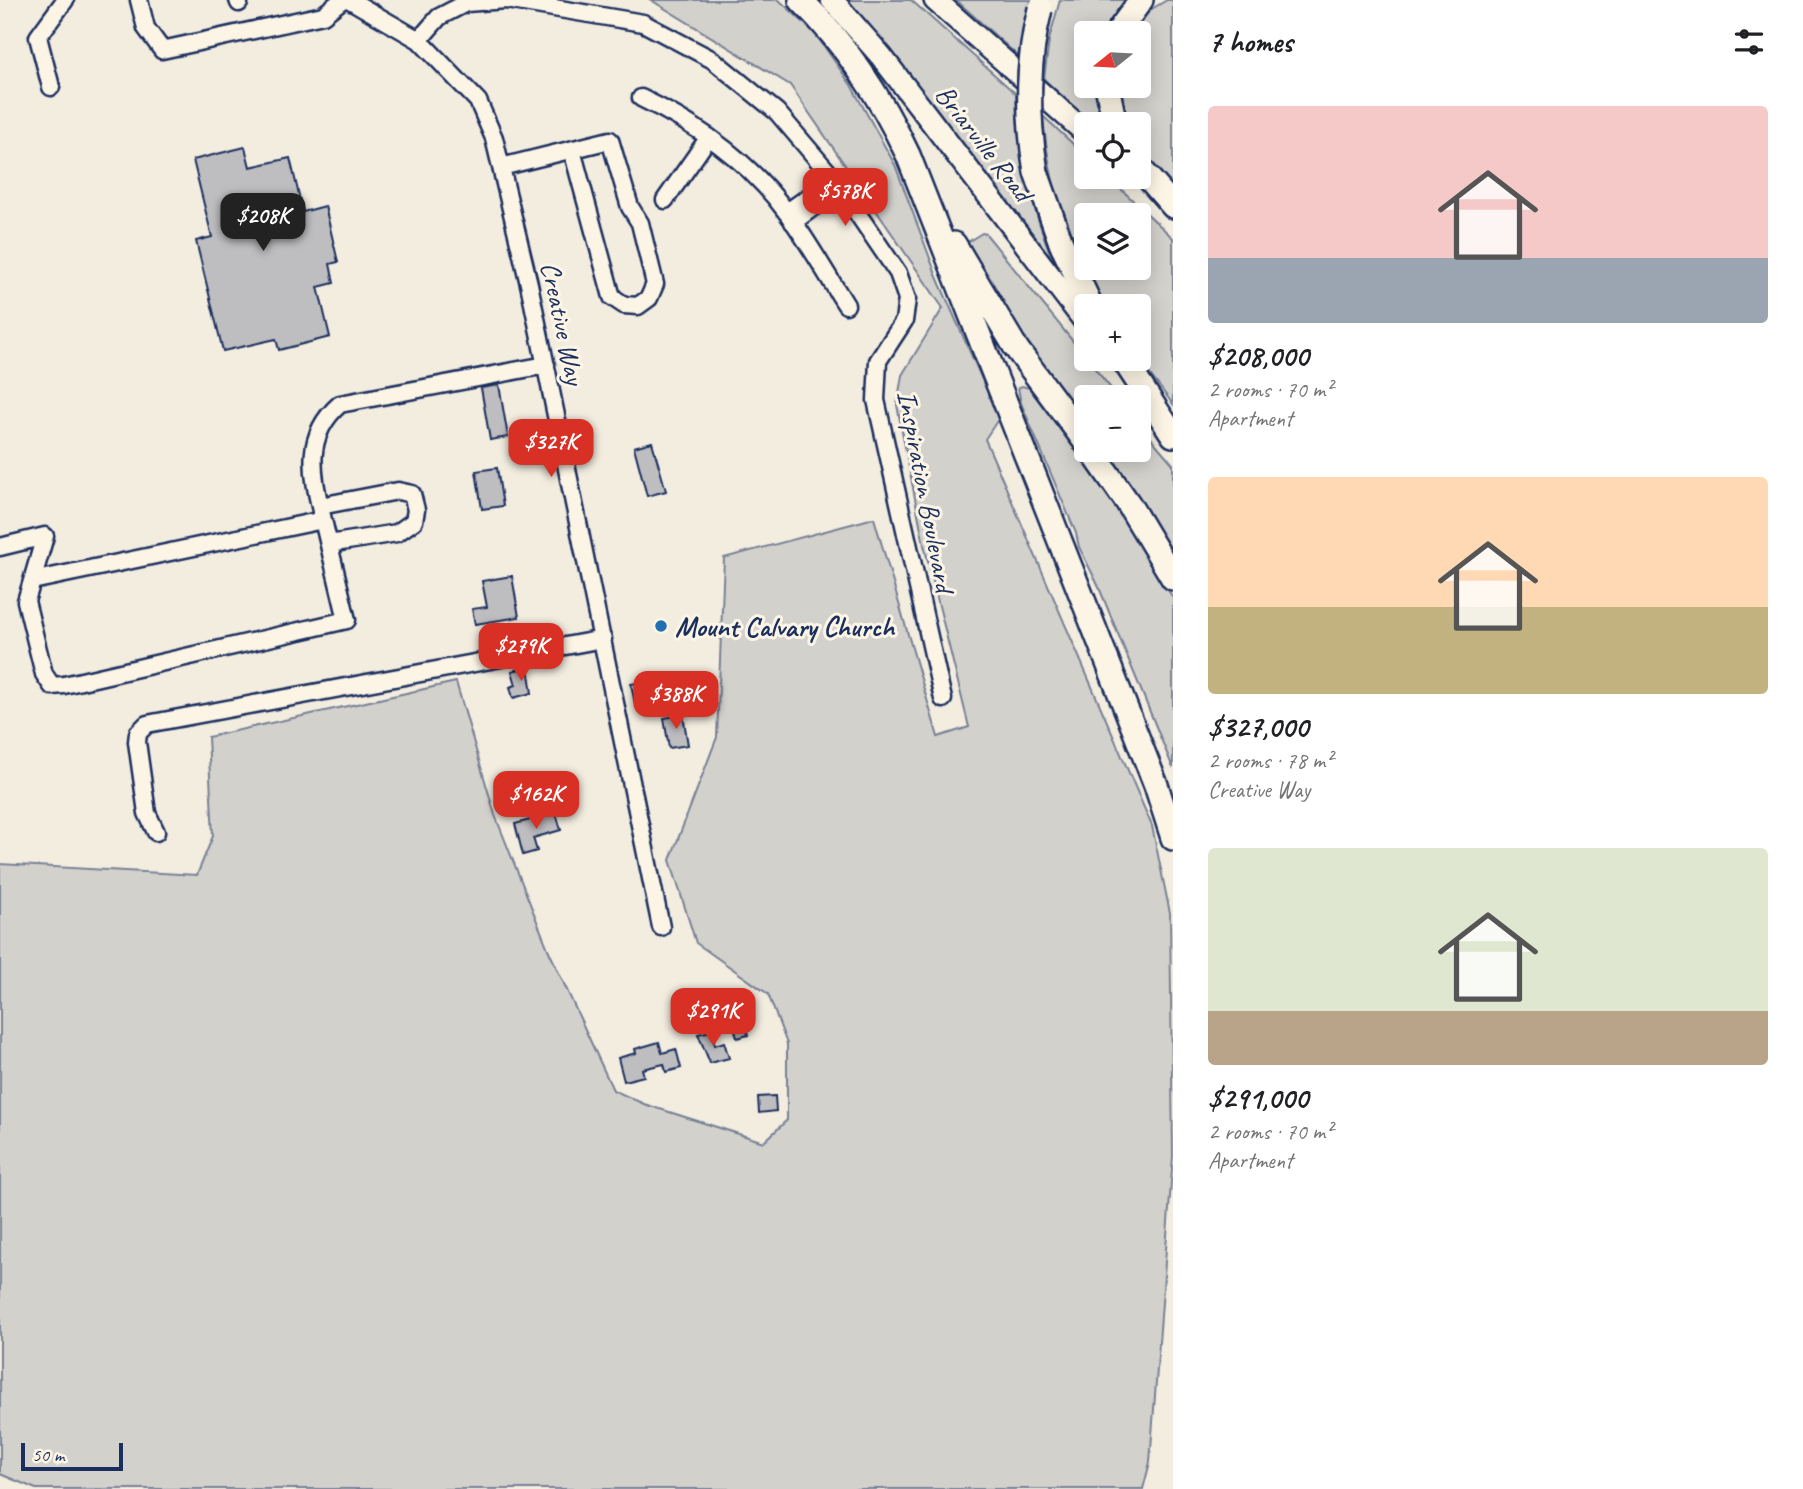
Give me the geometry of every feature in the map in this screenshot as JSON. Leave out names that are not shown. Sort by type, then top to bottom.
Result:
[{"type":"highway","points":[[801,0],[826,25],[875,93],[908,155],[1156,785],[1173,838]]},
{"type":"highway","points":[[1126,21],[1141,0]]},
{"type":"highway","points":[[1042,5],[1034,34],[1028,94],[1036,172],[1062,243],[1085,294]]},
{"type":"highway","points":[[1151,181],[1173,208]]},
{"type":"highway","points":[[923,194],[1016,348],[1074,426]]},
{"type":"highway","points":[[1131,371],[1173,435]]},
{"type":"highway","points":[[1099,462],[1128,503],[1173,578]]},
{"type":"main road","name":"Briarville Road","points":[[832,0],[881,56],[1074,307]]},
{"type":"main road","points":[[935,0],[1074,123]]},
{"type":"main road","points":[[1150,189],[1173,208]]},
{"type":"main road","points":[[1123,371],[1173,435]]},
{"type":"street","points":[[51,88],[38,37],[65,0]]},
{"type":"street","points":[[157,0],[140,2],[146,28],[162,50],[323,15],[342,0]]},
{"type":"street","name":"Creative Way","points":[[350,0],[419,40],[478,101],[494,138],[546,365],[661,927]]},
{"type":"street","name":"Inspiration Boulevard","points":[[419,40],[439,17],[467,3],[506,1],[642,23],[713,60],[777,112],[837,183],[898,273],[907,299],[904,321],[878,361],[876,400],[943,699]]},
{"type":"street","points":[[641,98],[682,117],[737,159],[790,217],[846,306]]},
{"type":"street","points":[[665,200],[709,137]]},
{"type":"street","points":[[501,167],[611,140],[630,207],[640,223],[655,284],[649,298],[638,306],[624,305],[612,297],[572,150]]},
{"type":"street","points":[[790,217],[837,183]]},
{"type":"street","points":[[0,547],[45,536],[26,601],[44,674],[52,686],[347,620],[313,477],[315,435],[325,418],[340,404],[546,365]]},
{"type":"street","points":[[32,581],[321,513],[398,491],[412,494],[416,510],[414,521],[397,533],[329,544]]},
{"type":"street","points":[[156,832],[147,813],[136,742],[138,733],[147,724],[603,639]]},
{"type":"shaded area","points":[[651,0],[779,0],[814,32],[851,85],[895,165],[937,277],[999,418],[985,439],[1152,826],[1170,913],[1173,1156],[1150,1462],[1143,1489],[36,1489],[0,1474],[0,864],[197,875],[213,836],[208,737],[456,682],[495,815],[548,949],[613,1090],[644,1104],[764,1142],[787,1120],[787,1044],[768,994],[696,943],[670,860],[717,737],[724,558],[874,518],[938,737],[969,727],[924,545],[897,405],[902,375],[943,308],[790,85]]},
{"type":"shaded area","points":[[839,0],[911,0],[1016,94],[1023,162],[1040,226],[1056,269]]},
{"type":"shaded area","points":[[956,0],[1031,0],[1018,56]]},
{"type":"shaded area","points":[[1060,0],[1132,0],[1116,21],[1074,21],[1074,98],[1099,98],[1102,112],[1079,112],[1044,79],[1049,40]]},
{"type":"shaded area","points":[[1167,0],[1173,0],[1173,187],[1151,167],[1151,112],[1122,112],[1120,98],[1152,98],[1152,21],[1141,21],[1150,10]]},
{"type":"shaded area","points":[[1043,116],[1074,145],[1074,189],[1121,189],[1136,203],[1074,203],[1074,246],[1062,215],[1050,168]]},
{"type":"shaded area","points":[[1151,217],[1173,238],[1173,404],[1147,371],[1151,371],[1151,294],[1098,294],[1091,280],[1151,280]]},
{"type":"shaded area","points":[[982,233],[986,234],[1074,343],[1074,371],[1097,371],[1108,385],[1074,385],[1074,413],[1025,347],[966,243]]},
{"type":"shaded area","points":[[1018,388],[1029,388],[1074,448],[1074,462],[1085,462],[1111,497],[1173,598],[1173,768],[1098,585],[1079,547],[1076,533],[1021,403]]},
{"type":"shaded area","points":[[1151,438],[1173,464],[1173,557],[1109,462],[1151,462]]},
{"type":"building","points":[[245,147],[250,167],[290,158],[303,212],[325,206],[338,262],[330,264],[334,283],[318,287],[330,337],[279,350],[276,339],[223,351],[196,241],[212,237],[193,160]]},
{"type":"building","points":[[499,385],[508,437],[490,440],[481,388]]},
{"type":"building","points":[[652,442],[666,491],[647,496],[634,447]]},
{"type":"building","points":[[497,468],[503,506],[482,509],[476,471]]},
{"type":"building","points":[[512,576],[519,617],[475,624],[472,609],[487,607],[482,581]]},
{"type":"building","points":[[528,667],[532,693],[513,698],[510,687],[516,685],[512,671]]},
{"type":"building","points":[[683,674],[687,693],[635,704],[631,684]]},
{"type":"building","points":[[683,715],[688,745],[669,748],[664,718]]},
{"type":"building","points":[[556,813],[561,830],[533,838],[537,851],[523,855],[515,824]]},
{"type":"building","points":[[743,1016],[748,1035],[737,1038],[732,1018]]},
{"type":"building","points":[[711,1031],[715,1045],[724,1042],[729,1058],[710,1063],[698,1034]]},
{"type":"building","points":[[659,1042],[662,1053],[676,1049],[681,1068],[666,1072],[664,1064],[642,1069],[644,1076],[624,1081],[618,1058],[636,1053],[635,1049]]},
{"type":"building","points":[[775,1096],[776,1111],[759,1113],[758,1097]]},
{"type":"place","name":"Mount Calvary Church","points":[[661,626]]}]
